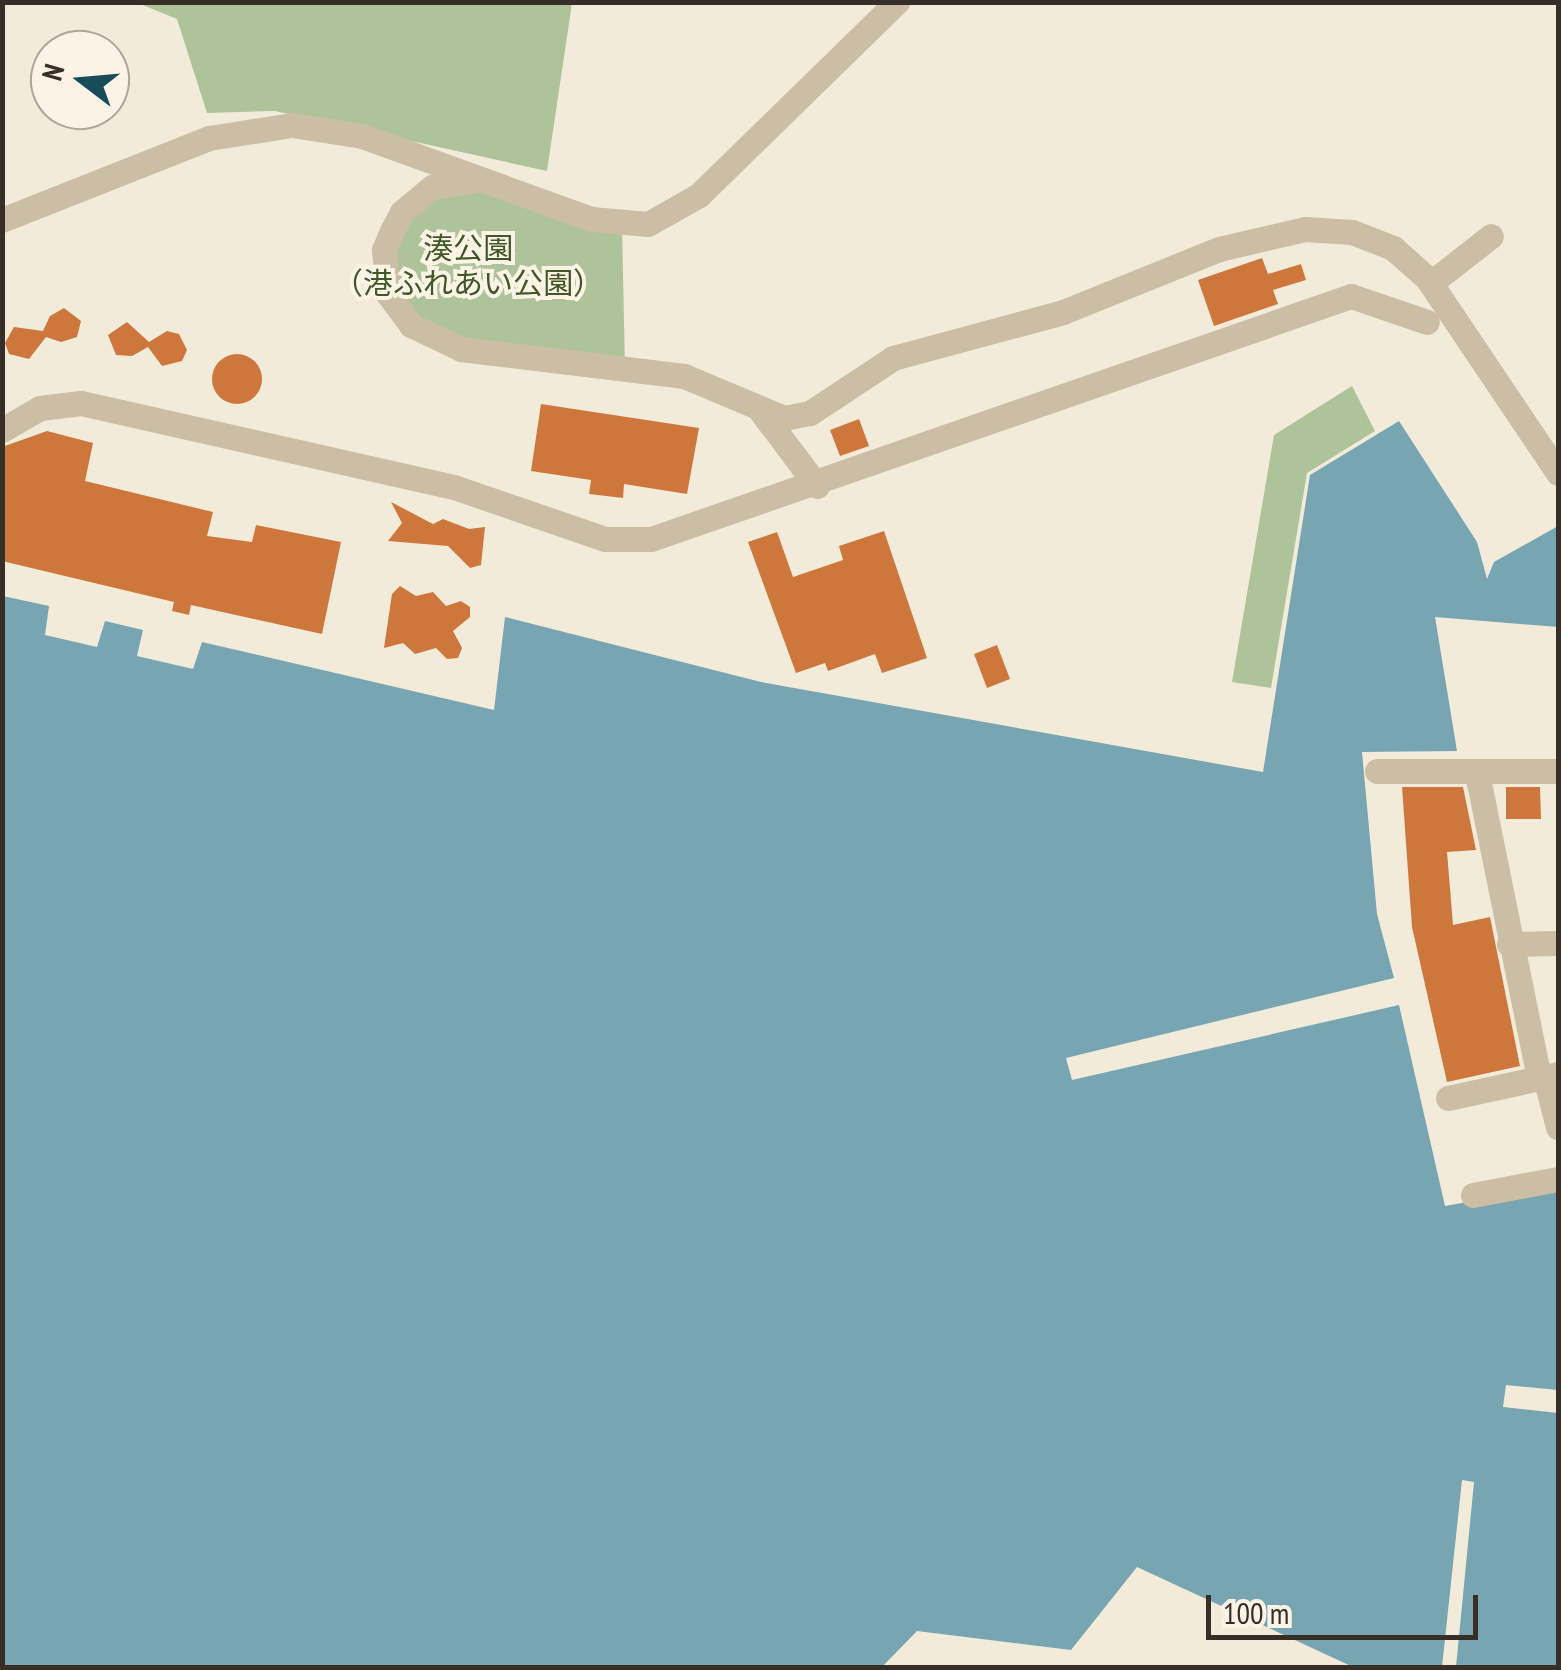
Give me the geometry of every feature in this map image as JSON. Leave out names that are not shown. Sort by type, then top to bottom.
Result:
[{"type":"street","points":[[2,220],[231,132],[319,126],[387,146],[474,181],[622,226],[661,219],[723,174],[898,2]]},
{"type":"street","points":[[387,146],[404,156],[410,174],[402,212],[384,250],[388,294],[424,335],[460,349],[684,376],[759,408],[797,418],[893,358],[1063,312],[1219,249],[1304,230],[1373,240],[1409,258],[1431,283],[1554,467]]},
{"type":"street","points":[[402,212],[432,187],[474,181]]},
{"type":"street","points":[[1431,283],[1491,236]]},
{"type":"street","points":[[2,430],[40,408],[81,403],[454,487],[605,539],[651,538],[817,486],[1351,296],[1427,322]]},
{"type":"street","points":[[759,408],[817,486]]},
{"type":"street","points":[[1376,771],[1558,772]]},
{"type":"street","points":[[1477,773],[1508,944],[1558,1127]]},
{"type":"street","points":[[1508,944],[1558,944]]},
{"type":"street","points":[[1448,1098],[1547,1076]]},
{"type":"street","points":[[1472,1195],[1558,1179]]},
{"type":"green space","points":[[138,3],[572,3],[547,171],[275,111],[207,113],[177,19]]},
{"type":"green space","name":"湊公園 （港ふれあい公園）","points":[[473,181],[622,226],[625,369],[461,349],[400,313],[392,231],[402,212]]},
{"type":"green space","points":[[1352,386],[1375,431],[1307,473],[1271,688],[1232,682],[1274,435]]},
{"type":"water","points":[[1399,421],[1477,542],[1487,579],[1494,562],[1558,526],[1558,627],[1435,617],[1457,751],[1362,752],[1377,914],[1394,978],[1066,1058],[1072,1080],[1399,1005],[1445,1206],[1558,1186],[1558,1390],[1506,1385],[1503,1407],[1558,1413],[1558,1667],[1456,1667],[1474,1482],[1462,1480],[1442,1667],[1353,1667],[1137,1567],[1071,1650],[917,1631],[882,1667],[3,1668],[3,596],[49,606],[45,635],[97,647],[105,621],[143,630],[137,656],[193,669],[202,642],[494,710],[505,617],[761,682],[1263,772],[1310,475]]},
{"type":"building","points":[[1262,258],[1268,274],[1301,264],[1306,280],[1273,290],[1278,304],[1214,326],[1198,280]]},
{"type":"building","points":[[64,308],[81,321],[77,337],[61,342],[46,337],[29,359],[9,354],[5,343],[14,327],[43,331],[50,316]]},
{"type":"building","points":[[127,322],[149,342],[167,331],[179,334],[187,350],[182,361],[162,366],[148,347],[132,356],[116,355],[108,335]]},
{"type":"building","points":[[237,354],[255,361],[262,379],[255,397],[237,404],[219,397],[212,379],[219,361]]},
{"type":"building","points":[[541,404],[699,428],[687,494],[624,484],[623,498],[589,494],[591,480],[531,471]]},
{"type":"building","points":[[859,419],[869,446],[840,456],[830,430]]},
{"type":"building","points":[[47,431],[93,443],[85,481],[213,512],[207,536],[252,542],[256,525],[341,542],[322,634],[191,605],[189,615],[172,611],[174,602],[2,561],[2,447]]},
{"type":"building","points":[[391,502],[433,524],[443,519],[469,529],[485,527],[481,565],[470,568],[448,546],[388,541],[402,523]]},
{"type":"building","points":[[884,531],[927,658],[882,673],[875,654],[828,671],[825,663],[796,673],[748,542],[777,532],[793,577],[843,560],[839,546]]},
{"type":"building","points":[[400,586],[416,596],[433,592],[446,606],[461,601],[470,607],[470,617],[453,631],[462,648],[458,658],[447,659],[436,648],[415,654],[403,643],[384,648],[392,594]]},
{"type":"building","points":[[997,645],[1010,679],[987,688],[974,654]]},
{"type":"building","points":[[1402,787],[1463,787],[1476,850],[1447,852],[1453,925],[1490,917],[1520,1066],[1447,1082],[1412,927]]},
{"type":"building","points":[[1506,787],[1540,787],[1541,819],[1506,819]]}]
